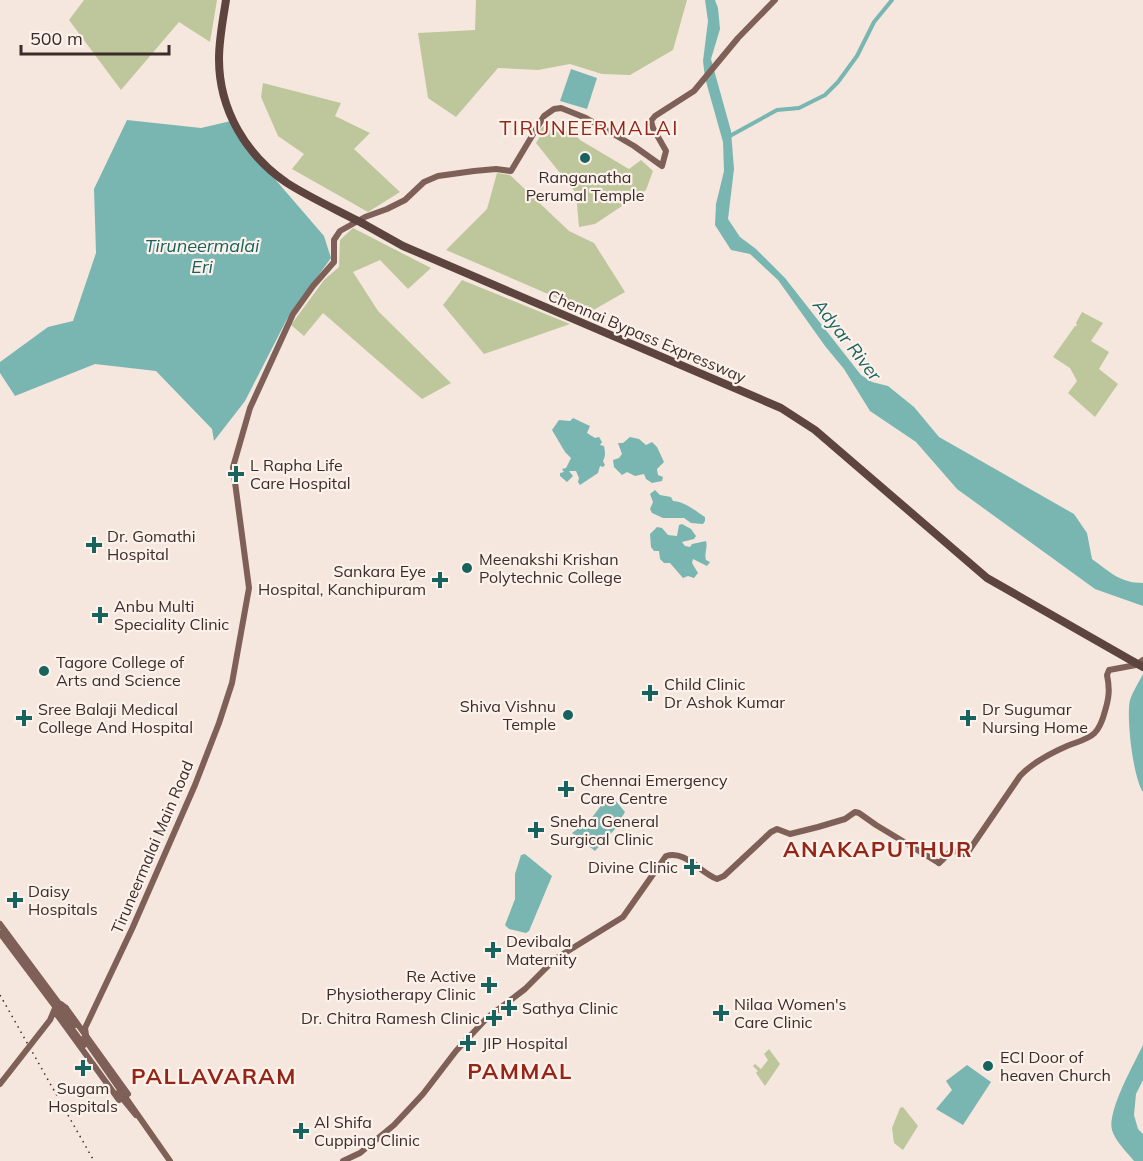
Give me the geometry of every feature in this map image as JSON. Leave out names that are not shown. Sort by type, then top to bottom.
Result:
[{"type":"highway","name":"Chennai Bypass Expressway","points":[[226,0],[221,82],[228,110],[238,132],[250,149],[287,183],[363,219],[403,246],[782,406],[815,430],[987,578],[1139,660],[1143,667]]},
{"type":"highway","name":"Chennai Bypass Expressway","points":[[221,57],[231,0]]},
{"type":"main road","name":"Tiruneermalai Main Road","points":[[87,1042],[85,1028],[132,929],[195,785],[232,683],[249,588],[233,467],[250,408],[287,326],[311,292],[336,266],[339,235],[344,229],[405,200],[418,186],[432,178],[490,169],[511,171],[544,116],[554,109],[561,108],[578,114],[619,136],[662,166],[666,150],[651,121],[660,112],[694,91],[738,38],[775,0]]},
{"type":"main road","points":[[666,849],[672,854],[685,858],[717,879],[724,876],[777,829],[790,834],[845,819],[855,812],[939,863],[949,852],[955,850],[964,854],[968,852],[1020,776],[1029,767],[1092,737],[1101,726],[1105,711],[1110,690],[1107,675],[1109,670],[1136,665],[1139,660]]},
{"type":"main road","points":[[343,1161],[351,1159],[367,1148],[413,1105],[476,1028],[525,989],[555,959],[628,912],[663,859],[672,854]]},
{"type":"main road","points":[[0,924],[93,1063],[128,1104],[166,1158]]},
{"type":"main road","points":[[0,933],[16,950],[24,954],[64,1006],[131,1098],[128,1104]]},
{"type":"main road","points":[[16,950],[12,954],[16,960],[122,1104],[128,1104]]},
{"type":"main road","name":"Tiruneermalai Main Road","points":[[77,1036],[101,995]]},
{"type":"main road","points":[[0,1089],[56,1013],[57,1005],[64,1006]]},
{"type":"main road","points":[[56,1013],[64,1014],[64,1006]]},
{"type":"main road","points":[[0,1084],[56,1013]]},
{"type":"main road","points":[[77,1036],[87,1042],[166,1158]]},
{"type":"green space","points":[[84,0],[217,0],[210,42],[179,22],[121,90],[69,20]]},
{"type":"green space","points":[[476,0],[687,0],[673,50],[630,75],[602,74],[570,64],[538,70],[498,68],[456,117],[428,98],[418,33],[475,30]]},
{"type":"green space","points":[[263,83],[341,103],[335,116],[370,133],[354,149],[400,192],[368,212],[292,169],[304,154],[278,136],[261,97]]},
{"type":"green space","points":[[550,121],[553,125],[577,136],[629,169],[641,160],[653,171],[646,190],[595,224],[579,227],[576,193],[536,143],[542,133],[539,130]]},
{"type":"green space","points":[[497,173],[510,175],[569,231],[594,243],[625,292],[590,312],[446,250],[487,209]]},
{"type":"green space","points":[[353,228],[431,268],[408,289],[380,260],[353,272],[378,311],[451,383],[422,399],[323,313],[304,336],[291,325],[324,280],[339,267],[340,240]]},
{"type":"green space","points":[[462,280],[570,324],[484,354],[443,305]]},
{"type":"green space","points":[[1082,312],[1103,323],[1091,341],[1109,352],[1099,369],[1118,384],[1095,417],[1068,393],[1077,381],[1070,368],[1053,357],[1077,326],[1076,323]]},
{"type":"green space","points":[[769,1049],[780,1064],[765,1086],[753,1066],[755,1064],[761,1069],[768,1060],[764,1054]]},
{"type":"green space","points":[[903,1107],[918,1126],[903,1150],[894,1143],[892,1128],[900,1108]]},
{"type":"water","points":[[705,0],[715,0],[718,8],[720,29],[711,59],[731,131],[734,169],[728,219],[740,237],[756,249],[785,278],[861,375],[872,382],[888,386],[914,407],[939,437],[1074,514],[1087,533],[1092,559],[1122,579],[1143,583],[1143,606],[1095,589],[957,489],[916,442],[870,411],[844,369],[778,280],[750,254],[731,250],[715,225],[716,204],[724,171],[723,142],[705,78],[703,61],[708,21]]},
{"type":"water","points":[[571,69],[597,78],[587,109],[560,101]]},
{"type":"water","name":"Tiruneermalai Eri","points":[[127,120],[201,128],[231,121],[250,153],[324,236],[331,258],[287,319],[245,401],[214,441],[212,429],[156,371],[95,364],[15,396],[0,373],[0,362],[48,327],[73,321],[96,253],[94,189]]},
{"type":"water","points":[[573,418],[590,426],[587,433],[595,438],[599,437],[602,442],[600,445],[604,446],[605,452],[603,461],[605,465],[600,466],[598,473],[580,485],[576,471],[569,471],[573,476],[567,482],[560,476],[560,473],[564,472],[562,469],[566,468],[571,458],[552,430],[559,420],[570,421]]},
{"type":"water","points":[[630,437],[639,439],[646,445],[652,442],[657,447],[664,462],[657,469],[658,475],[663,477],[662,481],[652,483],[646,479],[644,474],[635,476],[627,472],[622,475],[614,467],[613,460],[622,454],[618,443],[623,443]]},
{"type":"water","points":[[655,490],[660,495],[671,497],[673,501],[694,509],[705,517],[705,521],[703,524],[691,523],[684,518],[663,518],[652,513],[650,509],[653,502],[650,494]]},
{"type":"water","points":[[682,524],[691,529],[696,536],[694,539],[682,542],[685,546],[690,547],[692,544],[706,541],[706,560],[710,562],[707,566],[693,559],[692,563],[698,573],[694,578],[688,576],[683,578],[670,563],[664,563],[660,559],[659,551],[654,551],[651,547],[650,534],[657,527],[662,528],[668,535],[677,536],[679,525]]},
{"type":"water","points":[[1143,674],[1143,792],[1133,761],[1129,708],[1134,690]]},
{"type":"water","points":[[610,794],[625,812],[615,829],[595,851],[572,833],[590,820]]},
{"type":"water","points":[[525,854],[552,876],[529,931],[526,933],[509,929],[505,925],[515,899],[515,874],[521,855]]},
{"type":"water","points":[[1143,1045],[1143,1080],[1136,1094],[1134,1115],[1138,1129],[1143,1134],[1143,1161],[1134,1161],[1116,1138],[1112,1130],[1112,1122],[1117,1100]]},
{"type":"water","points":[[967,1065],[991,1082],[963,1125],[936,1109],[952,1090],[946,1081]]},
{"type":"waterway","points":[[728,137],[777,110],[799,108],[825,95],[838,82],[857,56],[874,22],[892,0]]},
{"type":"railway","points":[[0,995],[94,1161]]},
{"type":"place","name":"Ranganatha Perumal Temple","points":[[585,158]]},
{"type":"place","name":"L Rapha Life Care Hospital","points":[[236,474]]},
{"type":"place","name":"Dr. Gomathi Hospital","points":[[94,545]]},
{"type":"place","name":"Meenakshi Krishan Polytechnic College","points":[[467,568]]},
{"type":"place","name":"Sankara Eye Hospital, Kanchipuram","points":[[440,580]]},
{"type":"place","name":"Anbu Multi Speciality Clinic","points":[[100,615]]},
{"type":"place","name":"Tagore College of Arts and Science","points":[[44,671]]},
{"type":"place","name":"Child Clinic Dr Ashok Kumar","points":[[650,693]]},
{"type":"place","name":"Shiva Vishnu Temple","points":[[568,715]]},
{"type":"place","name":"Sree Balaji Medical College And Hospital","points":[[24,718]]},
{"type":"place","name":"Dr Sugumar Nursing Home","points":[[968,718]]},
{"type":"place","name":"Chennai Emergency Care Centre","points":[[566,789]]},
{"type":"place","name":"Sneha General Surgical Clinic","points":[[536,830]]},
{"type":"place","name":"Divine Clinic","points":[[692,867]]},
{"type":"place","name":"Daisy Hospitals","points":[[15,900]]},
{"type":"place","name":"Devibala Maternity","points":[[493,950]]},
{"type":"place","name":"Re Active Physiotherapy Clinic","points":[[489,985]]},
{"type":"place","name":"Sathya Clinic","points":[[509,1008]]},
{"type":"place","name":"Nilaa Women's Care Clinic","points":[[721,1013]]},
{"type":"place","name":"Dr. Chitra Ramesh Clinic","points":[[494,1018]]},
{"type":"place","name":"JIP Hospital","points":[[468,1043]]},
{"type":"place","name":"ECI Door of heaven Church","points":[[988,1066]]},
{"type":"place","name":"Sugam Hospitals","points":[[83,1068]]},
{"type":"place","name":"Al Shifa Cupping Clinic","points":[[301,1131]]},
{"type":"district","name":"TIRUNEERMALAI","points":[[589,128]]},
{"type":"district","name":"ANAKAPUTHUR","points":[[878,849]]},
{"type":"district","name":"PAMMAL","points":[[520,1071]]},
{"type":"district","name":"PALLAVARAM","points":[[214,1076]]},
{"type":"water label","name":"Adyar River","points":[[847,340]]}]
